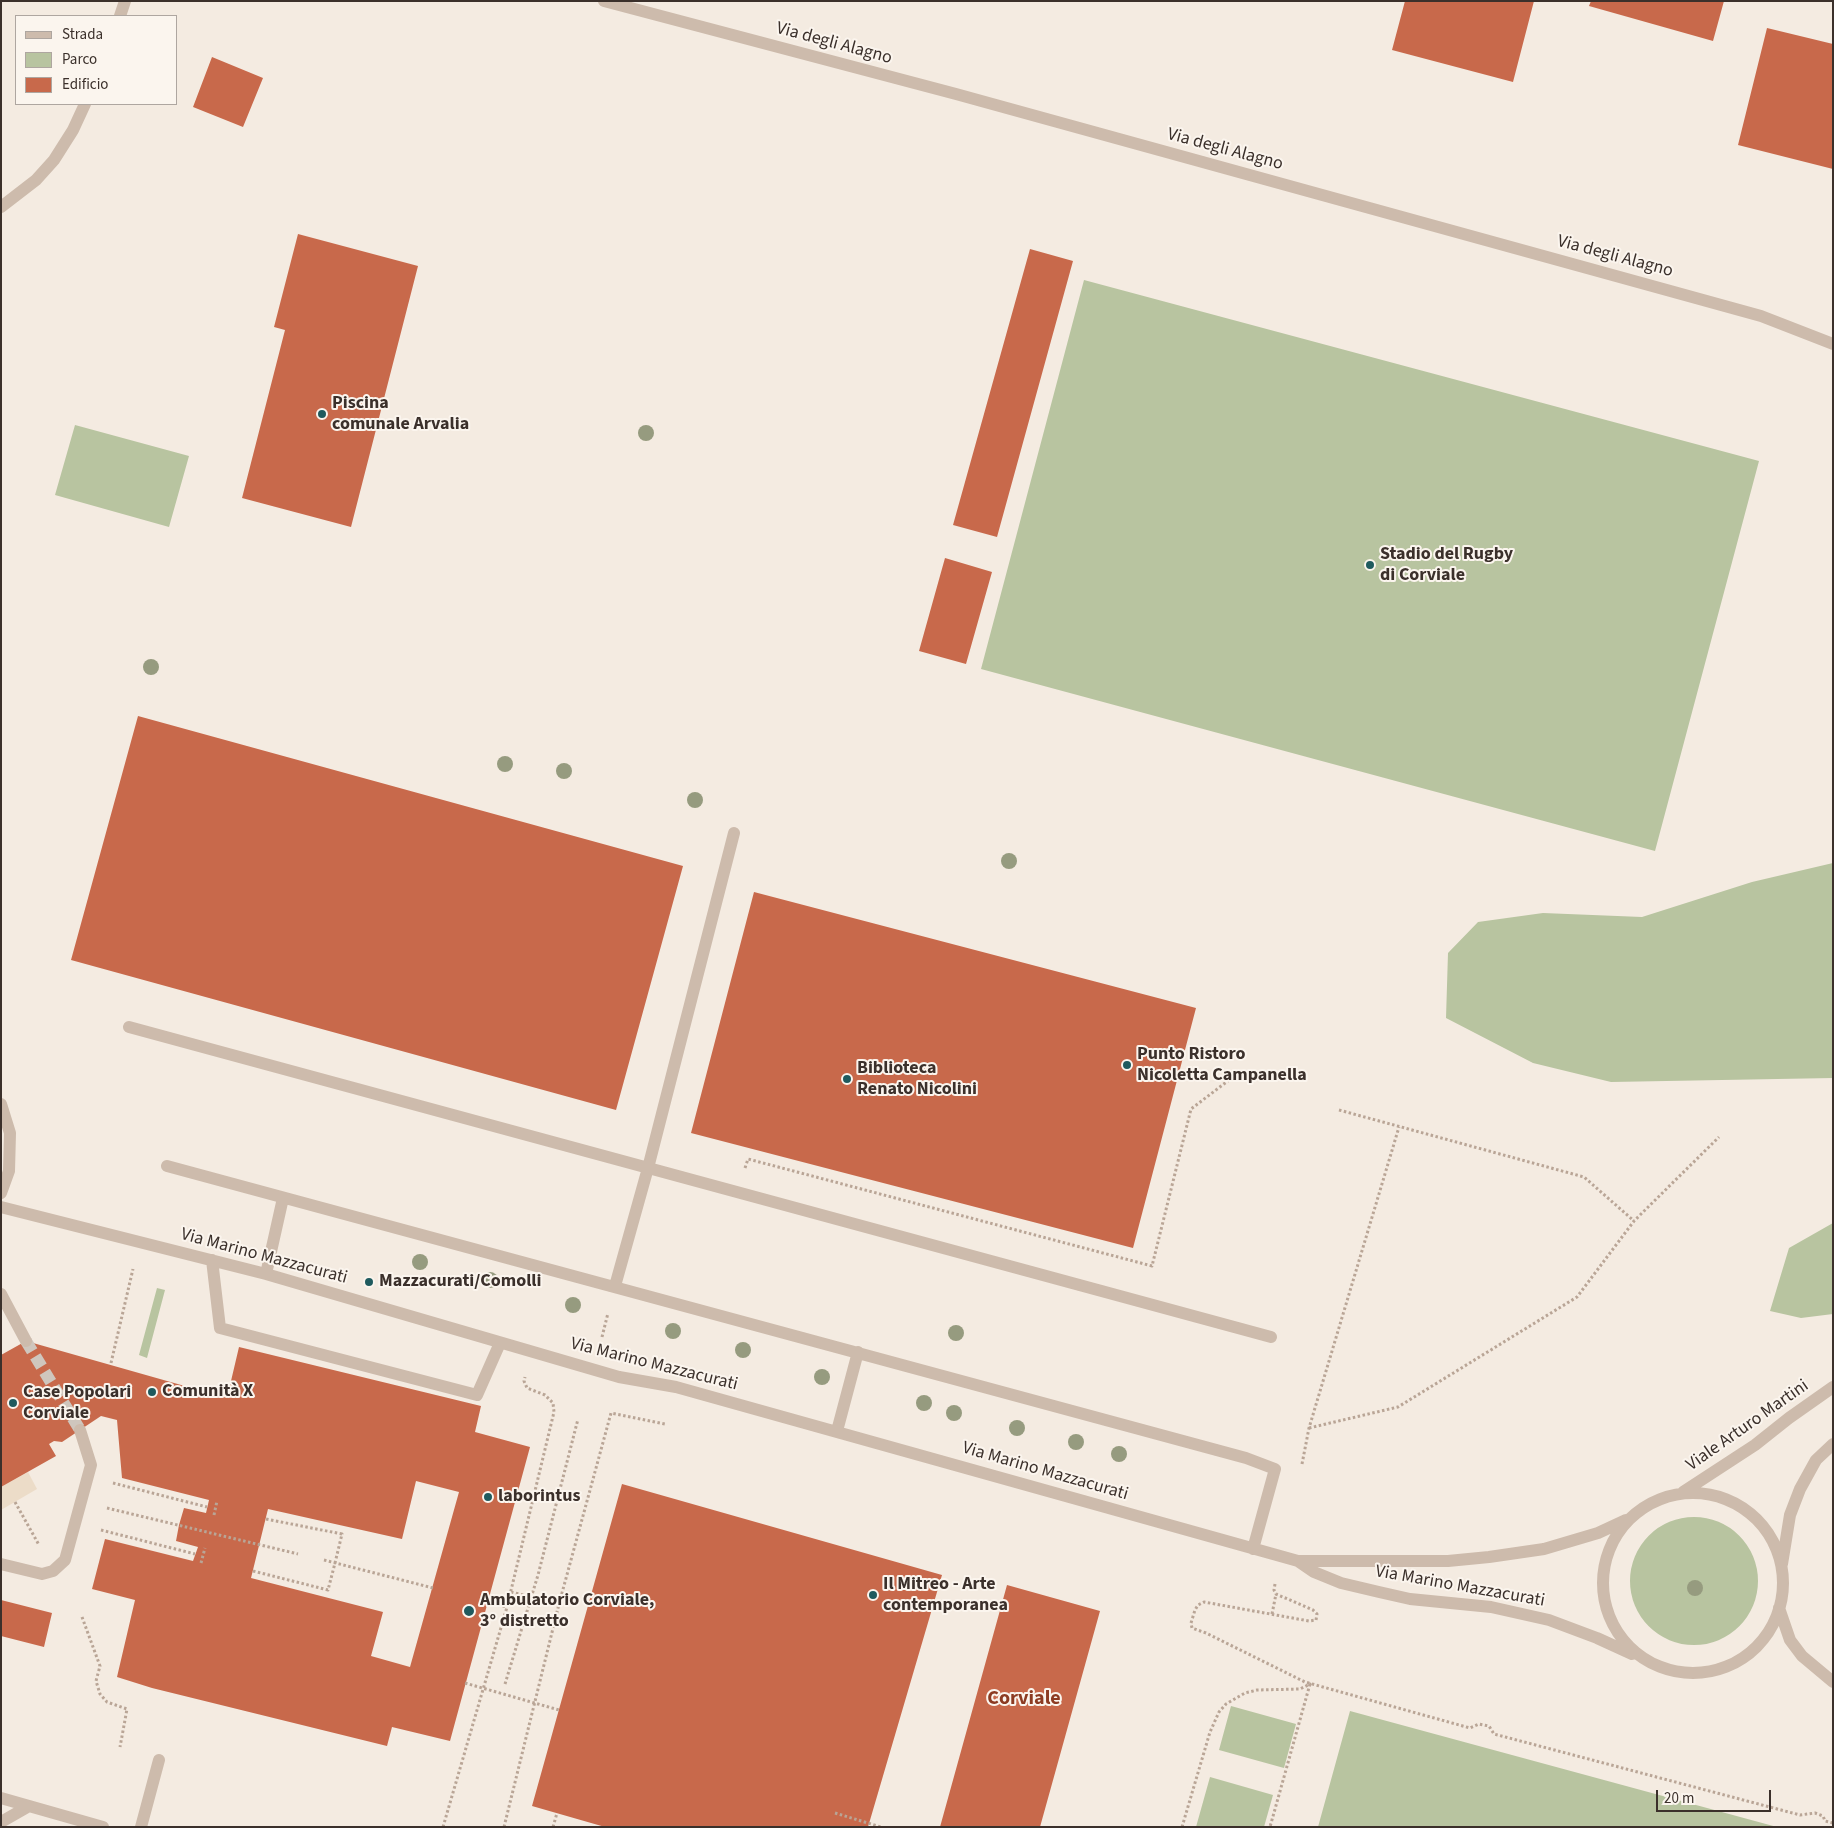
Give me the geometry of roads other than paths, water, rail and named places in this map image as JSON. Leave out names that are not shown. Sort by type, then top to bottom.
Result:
[{"type":"street","points":[[120,15],[126,1]]},
{"type":"street","name":"Via degli Alagno","points":[[604,1],[965,97],[1752,313],[1833,344]]},
{"type":"street","points":[[1,207],[36,180],[54,160],[74,130],[85,105]]},
{"type":"street","points":[[615,1286],[648,1168],[734,832]]},
{"type":"street","points":[[129,1028],[1271,1337]]},
{"type":"street","points":[[1,1104],[10,1133],[9,1171],[1,1193]]},
{"type":"street","points":[[167,1166],[1246,1458],[1275,1469],[1253,1549]]},
{"type":"street","points":[[266,1274],[283,1198]]},
{"type":"street","name":"Via Marino Mazzacurati","points":[[1,1207],[266,1274],[619,1377],[676,1387],[1298,1561],[1448,1561],[1497,1556],[1551,1547],[1598,1533],[1626,1520]]},
{"type":"street","points":[[212,1260],[220,1328],[477,1395],[500,1343]]},
{"type":"street","points":[[1,1294],[26,1341]]},
{"type":"street","points":[[837,1431],[858,1352]]},
{"type":"street","name":"Viale Arturo Martini","points":[[1683,1492],[1748,1450],[1833,1387]]},
{"type":"street","points":[[1,1564],[42,1574],[53,1571],[65,1560],[91,1465],[80,1430]]},
{"type":"street","points":[[1782,1566],[1773,1541],[1757,1519],[1735,1503],[1710,1494],[1683,1492],[1662,1497],[1643,1506],[1626,1520],[1613,1539],[1604,1561],[1602,1584],[1605,1607],[1614,1627],[1627,1646],[1645,1660],[1663,1669],[1682,1673],[1701,1673],[1719,1670],[1737,1662],[1753,1651],[1766,1636],[1780,1608],[1783,1584],[1782,1566],[1790,1515],[1800,1489],[1816,1460],[1833,1444]]},
{"type":"street","name":"Via Marino Mazzacurati","points":[[1298,1561],[1314,1572],[1341,1583],[1379,1592],[1410,1598],[1490,1607],[1549,1620],[1597,1638],[1645,1660]]},
{"type":"street","points":[[1780,1608],[1790,1640],[1802,1656],[1833,1682]]},
{"type":"street","points":[[141,1827],[159,1760]]},
{"type":"street","points":[[1,1798],[103,1827]]},
{"type":"street","points":[[1,1822],[29,1806]]},
{"type":"tunnel","points":[[26,1341],[80,1430]]},
{"type":"place","name":"Piscina comunale Arvalia","points":[[322,414]]},
{"type":"place","name":"Stadio del Rugby di Corviale","points":[[1370,565]]},
{"type":"place","name":"Punto Ristoro Nicoletta Campanella","points":[[1127,1065]]},
{"type":"place","name":"Biblioteca Renato Nicolini","points":[[847,1079]]},
{"type":"place","name":"Mazzacurati/Comolli","points":[[369,1282]]},
{"type":"place","name":"Comunità X","points":[[152,1392]]},
{"type":"place","name":"Case Popolari Corviale","points":[[13,1403]]},
{"type":"place","name":"laborintus","points":[[488,1497]]},
{"type":"place","name":"Il Mitreo - Arte contemporanea","points":[[873,1595]]},
{"type":"place","name":"Ambulatorio Corviale, 3° distretto","points":[[469,1611]]},
{"type":"district","name":"Corviale","points":[[1024,1700]]}]
